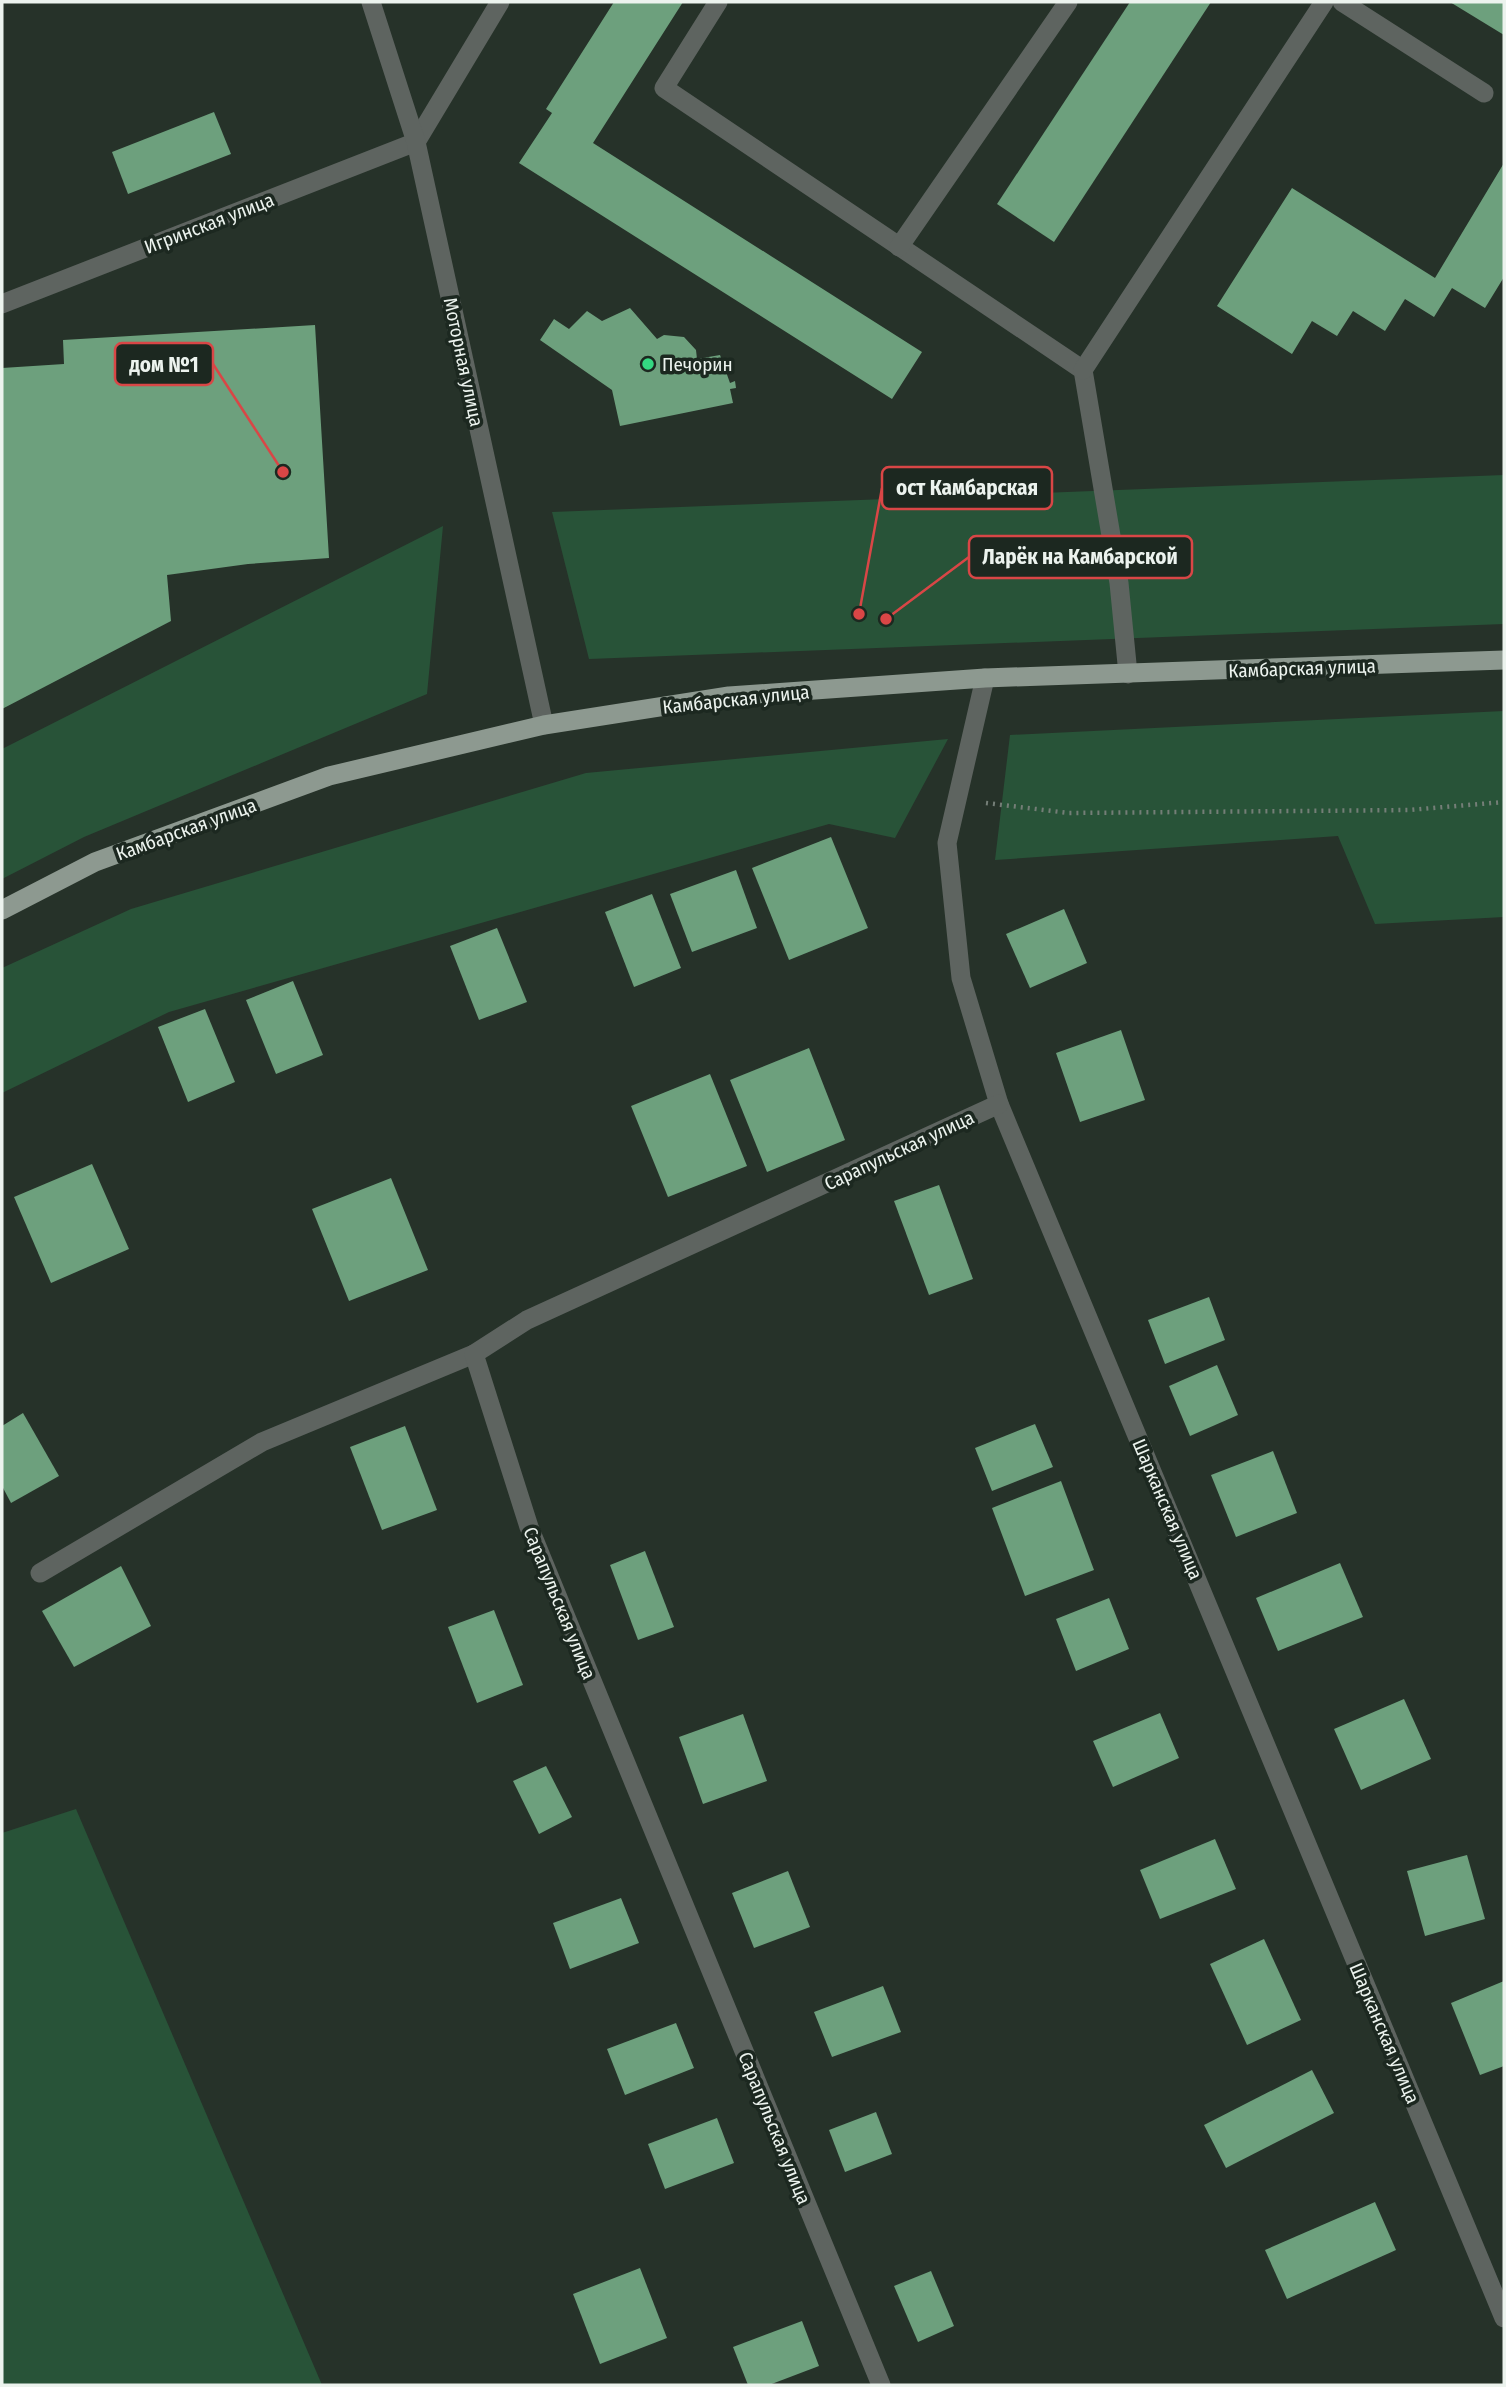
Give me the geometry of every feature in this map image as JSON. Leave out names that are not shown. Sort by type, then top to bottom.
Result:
[{"type":"main road","name":"Камбарская улица","points":[[2,910],[95,862],[329,776],[544,725],[729,696],[985,678],[1504,660]]},
{"type":"street","name":"Моторная улица","points":[[371,2],[416,142],[544,725]]},
{"type":"street","points":[[416,142],[500,2]]},
{"type":"street","points":[[718,2],[664,88],[1083,370]]},
{"type":"street","points":[[898,247],[1068,2]]},
{"type":"street","points":[[1128,674],[1119,583],[1083,370],[1324,2]]},
{"type":"street","points":[[1342,2],[1483,93]]},
{"type":"street","name":"Игринская улица","points":[[2,304],[416,142]]},
{"type":"street","name":"Шарканская улица","points":[[985,678],[947,843],[961,978],[999,1104],[1504,2318]]},
{"type":"street","name":"Сарапульская улица","points":[[881,2385],[529,1527],[474,1354],[527,1320],[999,1104]]},
{"type":"street","points":[[40,1573],[262,1442],[474,1354]]},
{"type":"path","points":[[957,800],[1069,813],[1409,810],[1504,802]]},
{"type":"green space","points":[[1504,475],[1504,624],[589,659],[552,512]]},
{"type":"green space","points":[[443,526],[427,694],[84,837],[2,879],[2,749]]},
{"type":"green space","points":[[1504,711],[1504,917],[1375,924],[1338,836],[995,860],[1010,735]]},
{"type":"green space","points":[[948,739],[895,838],[829,824],[169,1012],[2,1093],[2,968],[131,909],[586,773]]},
{"type":"green space","points":[[76,1809],[322,2385],[2,2385],[2,1833]]},
{"type":"building","points":[[614,2],[683,2],[593,143],[922,352],[892,399],[519,163],[552,113],[546,109]]},
{"type":"building","points":[[1130,2],[1211,2],[1054,242],[997,204]]},
{"type":"building","points":[[1450,2],[1504,2],[1504,35]]},
{"type":"building","points":[[214,112],[231,154],[128,194],[112,152]]},
{"type":"building","points":[[1504,163],[1504,277],[1485,308],[1452,288],[1434,317],[1405,299],[1385,331],[1353,311],[1337,336],[1312,321],[1292,354],[1217,306],[1292,188],[1435,278]]},
{"type":"building","name":"Печорин","points":[[630,308],[657,339],[664,335],[684,337],[696,350],[697,359],[720,355],[730,383],[735,381],[736,388],[730,389],[733,403],[620,426],[612,390],[540,340],[554,319],[569,329],[587,311],[602,321]]},
{"type":"building","points":[[315,325],[329,558],[248,564],[167,575],[171,621],[2,709],[2,368],[64,364],[63,340]]},
{"type":"building","points":[[831,837],[868,928],[789,960],[752,868]]},
{"type":"building","points":[[736,870],[757,928],[692,952],[670,894]]},
{"type":"building","points":[[652,894],[681,968],[634,987],[605,912]]},
{"type":"building","points":[[1064,909],[1087,963],[1030,988],[1006,934]]},
{"type":"building","points":[[497,928],[527,1002],[479,1020],[450,946]]},
{"type":"building","points":[[293,981],[323,1055],[276,1074],[246,1000]]},
{"type":"building","points":[[205,1009],[235,1082],[188,1102],[158,1027]]},
{"type":"building","points":[[1121,1030],[1145,1100],[1080,1122],[1056,1053]]},
{"type":"building","points":[[809,1048],[845,1140],[767,1172],[730,1080]]},
{"type":"building","points":[[710,1074],[747,1166],[668,1197],[631,1106]]},
{"type":"building","points":[[92,1164],[129,1249],[51,1283],[14,1197]]},
{"type":"building","points":[[391,1178],[428,1270],[349,1301],[312,1209]]},
{"type":"building","points":[[939,1185],[973,1279],[929,1295],[894,1201]]},
{"type":"building","points":[[1209,1297],[1225,1340],[1165,1364],[1148,1320]]},
{"type":"building","points":[[1217,1365],[1238,1415],[1190,1436],[1169,1386]]},
{"type":"building","points":[[23,1413],[59,1476],[11,1503],[2,1486],[2,1426]]},
{"type":"building","points":[[1035,1424],[1053,1467],[992,1491],[975,1448]]},
{"type":"building","points":[[405,1426],[437,1510],[382,1530],[350,1447]]},
{"type":"building","points":[[1273,1451],[1297,1513],[1236,1537],[1211,1475]]},
{"type":"building","points":[[1061,1481],[1094,1570],[1025,1596],[992,1508]]},
{"type":"building","points":[[645,1551],[674,1627],[638,1640],[610,1565]]},
{"type":"building","points":[[1340,1563],[1363,1617],[1278,1651],[1256,1598]]},
{"type":"building","points":[[121,1566],[151,1626],[74,1667],[42,1611]]},
{"type":"building","points":[[1109,1598],[1129,1649],[1076,1671],[1056,1619]]},
{"type":"building","points":[[494,1610],[523,1685],[477,1703],[448,1627]]},
{"type":"building","points":[[1404,1699],[1431,1759],[1361,1790],[1334,1729]]},
{"type":"building","points":[[1160,1713],[1179,1758],[1113,1787],[1093,1741]]},
{"type":"building","points":[[743,1714],[767,1781],[703,1804],[679,1737]]},
{"type":"building","points":[[546,1766],[572,1817],[539,1834],[513,1781]]},
{"type":"building","points":[[1215,1839],[1236,1889],[1160,1919],[1140,1870]]},
{"type":"building","points":[[1467,1855],[1485,1919],[1425,1936],[1407,1871]]},
{"type":"building","points":[[788,1871],[810,1927],[754,1948],[732,1893]]},
{"type":"building","points":[[621,1898],[639,1943],[570,1969],[553,1923]]},
{"type":"building","points":[[1264,1939],[1301,2020],[1247,2045],[1210,1964]]},
{"type":"building","points":[[1504,1981],[1504,2066],[1480,2075],[1451,2003]]},
{"type":"building","points":[[883,1986],[901,2032],[832,2057],[814,2012]]},
{"type":"building","points":[[676,2023],[694,2068],[625,2095],[607,2049]]},
{"type":"building","points":[[1312,2070],[1334,2113],[1226,2168],[1204,2125]]},
{"type":"building","points":[[876,2112],[892,2154],[845,2172],[829,2130]]},
{"type":"building","points":[[717,2118],[734,2163],[665,2189],[648,2144]]},
{"type":"building","points":[[1375,2202],[1396,2250],[1287,2299],[1265,2250]]},
{"type":"building","points":[[640,2268],[667,2338],[600,2364],[573,2294]]},
{"type":"building","points":[[931,2271],[954,2326],[918,2342],[894,2286]]},
{"type":"building","points":[[802,2321],[819,2366],[769,2385],[748,2385],[733,2347]]},
{"type":"place","name":"Печорин","points":[[648,364]]},
{"type":"place","name":"дом №1","points":[[283,472]]},
{"type":"place","name":"ост Камбарская","points":[[859,614]]},
{"type":"place","name":"Ларёк на Камбарской","points":[[886,619]]}]
